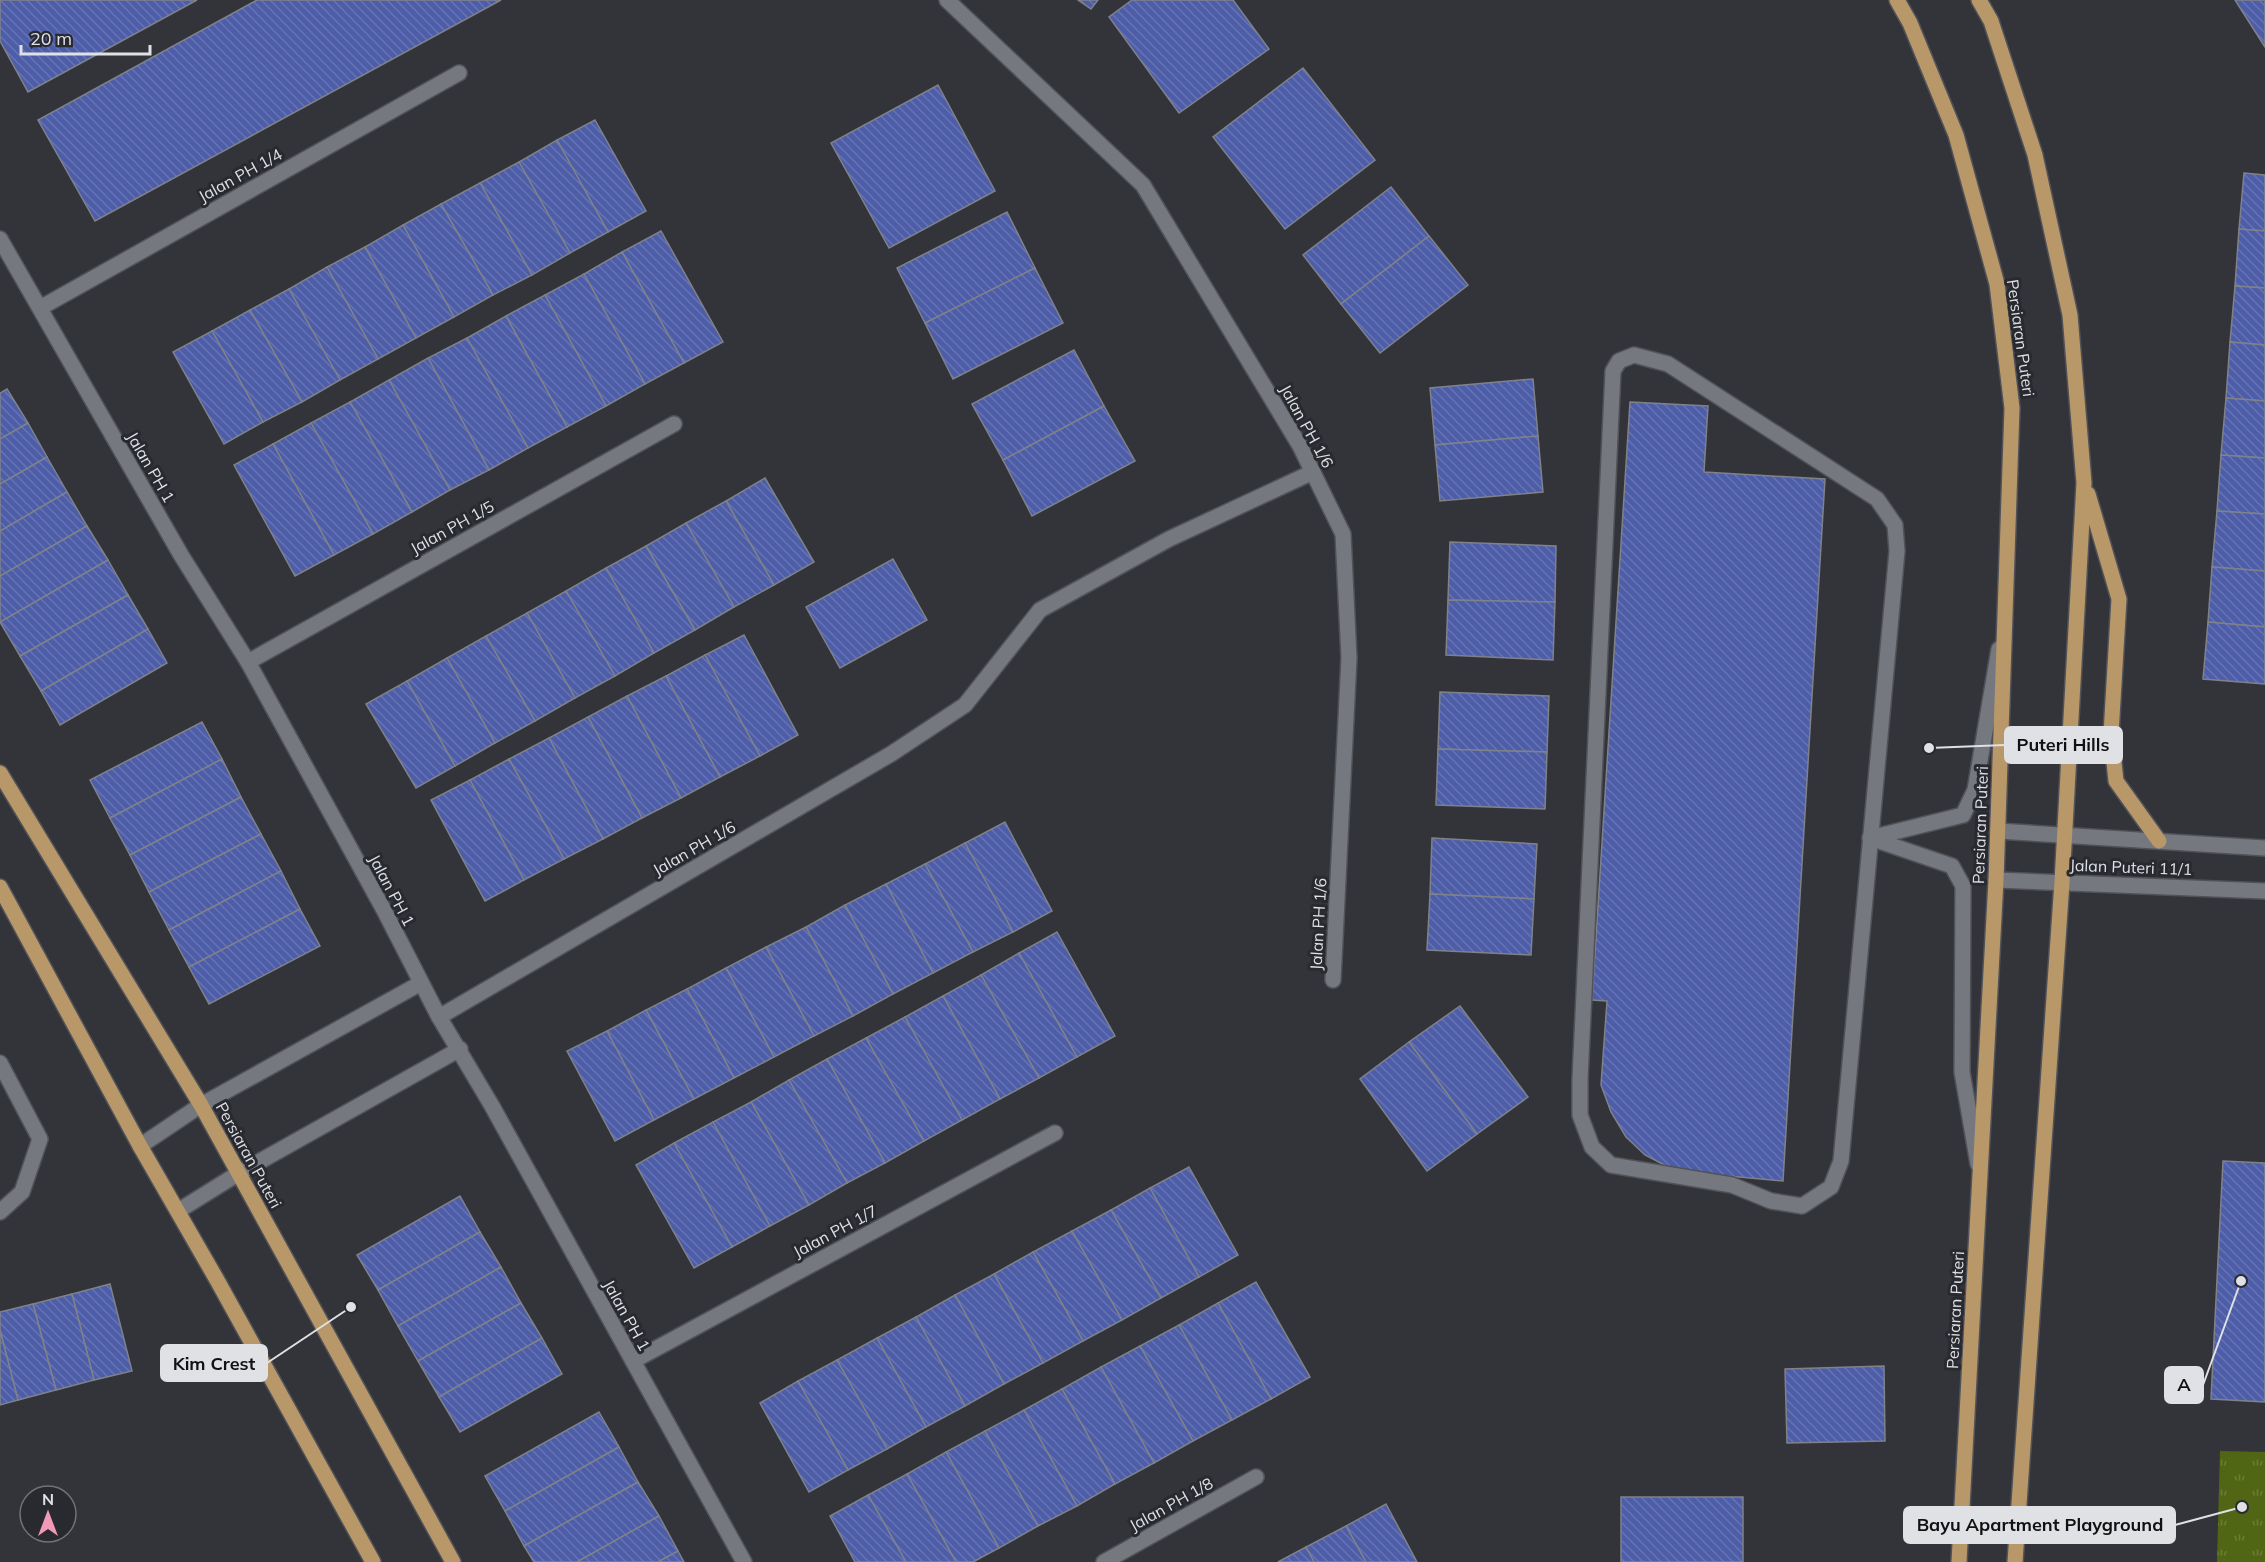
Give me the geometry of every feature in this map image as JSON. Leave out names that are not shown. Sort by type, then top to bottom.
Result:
[{"type":"main road","name":"Persiaran Puteri","points":[[1897,0],[1910,23],[1956,135],[1997,284],[2012,408],[1996,880],[1959,1562]]},
{"type":"main road","points":[[1979,0],[1991,21],[2035,155],[2070,315],[2084,483],[2062,882],[2015,1562]]},
{"type":"main road","points":[[2084,483],[2119,599],[2111,734],[2116,781],[2159,841]]},
{"type":"main road","name":"Persiaran Puteri","points":[[0,773],[201,1105],[453,1562]]},
{"type":"main road","points":[[0,887],[140,1146],[373,1562]]},
{"type":"street","name":"Jalan PH 1/6","points":[[947,0],[1143,185],[1300,446],[1343,534],[1350,658],[1333,980]]},
{"type":"street","name":"Jalan PH 1/4","points":[[40,308],[459,73]]},
{"type":"street","name":"Jalan PH 1","points":[[0,239],[181,555],[248,662],[385,912],[439,1017],[460,1049],[744,1562]]},
{"type":"street","points":[[1634,355],[1668,363],[1877,499],[1895,525],[1897,551],[1870,838],[1841,1161],[1831,1187],[1802,1206],[1771,1201],[1732,1185],[1611,1165],[1592,1147],[1580,1115],[1580,1079],[1613,371],[1619,361],[1634,355]]},
{"type":"street","name":"Jalan PH 1/5","points":[[248,662],[674,424]]},
{"type":"street","name":"Jalan PH 1/6","points":[[439,1017],[891,754],[965,705],[1040,610],[1169,538],[1313,472]]},
{"type":"street","points":[[1870,838],[1963,815],[1975,790],[2006,608]]},
{"type":"street","name":"Jalan Puteri 11/1","points":[[1998,831],[2265,848]]},
{"type":"street","points":[[1870,838],[1952,866],[1963,886],[1962,1072],[1979,1173]]},
{"type":"street","name":"Jalan Puteri 11/1","points":[[1996,880],[2265,891]]},
{"type":"street","points":[[140,1146],[201,1105],[421,983]]},
{"type":"street","points":[[178,1211],[239,1173],[460,1049]]},
{"type":"street","points":[[0,1063],[40,1139],[22,1192],[0,1212]]},
{"type":"street","name":"Jalan PH 1/7","points":[[633,1361],[1055,1132]]},
{"type":"street","name":"Jalan PH 1/8","points":[[1104,1562],[1256,1477]]},
{"type":"green space","points":[[2220,1451],[2265,1452],[2265,1562],[2217,1562]]},
{"type":"building","points":[[0,0],[197,0],[28,92],[0,41]]},
{"type":"building","points":[[257,0],[501,0],[95,221],[38,120]]},
{"type":"building","points":[[1078,0],[1098,0],[1091,9]]},
{"type":"building","points":[[1132,0],[1233,0],[1269,49],[1179,113],[1109,17]]},
{"type":"building","points":[[2235,0],[2265,0],[2265,47]]},
{"type":"building","points":[[1303,68],[1375,160],[1285,229],[1213,137]]},
{"type":"building","points":[[938,85],[995,191],[889,248],[831,143]]},
{"type":"building","points":[[595,120],[646,211],[608,232],[557,140]]},
{"type":"building","points":[[557,140],[608,232],[570,253],[519,162]]},
{"type":"building","points":[[519,162],[570,253],[532,275],[480,183]]},
{"type":"building","points":[[2244,173],[2265,175],[2265,231],[2239,229]]},
{"type":"building","points":[[480,183],[532,275],[493,295],[441,204]]},
{"type":"building","points":[[1391,187],[1429,236],[1341,304],[1303,255]]},
{"type":"building","points":[[441,204],[493,295],[454,317],[403,225]]},
{"type":"building","points":[[1007,212],[1035,268],[925,323],[897,268]]},
{"type":"building","points":[[403,225],[454,317],[416,338],[365,247]]},
{"type":"building","points":[[2239,229],[2265,231],[2265,288],[2235,286]]},
{"type":"building","points":[[661,231],[723,342],[684,363],[622,252]]},
{"type":"building","points":[[1429,236],[1468,285],[1380,353],[1341,304]]},
{"type":"building","points":[[365,247],[416,338],[378,359],[327,267]]},
{"type":"building","points":[[622,252],[684,363],[645,384],[584,274]]},
{"type":"building","points":[[327,267],[378,359],[340,380],[289,289]]},
{"type":"building","points":[[1035,268],[1063,323],[953,379],[925,323]]},
{"type":"building","points":[[584,274],[645,384],[606,406],[545,295]]},
{"type":"building","points":[[2235,286],[2265,288],[2265,345],[2230,342]]},
{"type":"building","points":[[289,289],[340,380],[302,402],[250,310]]},
{"type":"building","points":[[545,295],[606,406],[567,427],[506,316]]},
{"type":"building","points":[[250,310],[302,402],[263,422],[212,331]]},
{"type":"building","points":[[506,316],[567,427],[528,448],[467,338]]},
{"type":"building","points":[[212,331],[263,422],[224,444],[173,352]]},
{"type":"building","points":[[467,338],[528,448],[489,470],[428,358]]},
{"type":"building","points":[[2230,342],[2265,345],[2265,401],[2226,398]]},
{"type":"building","points":[[1074,350],[1104,406],[1003,460],[972,404]]},
{"type":"building","points":[[428,358],[489,470],[450,490],[389,380]]},
{"type":"building","points":[[1533,379],[1538,436],[1435,445],[1430,388]]},
{"type":"building","points":[[389,380],[450,490],[412,512],[350,402]]},
{"type":"building","points":[[7,389],[28,423],[0,439],[0,393]]},
{"type":"building","points":[[2226,398],[2265,401],[2265,458],[2221,455]]},
{"type":"building","points":[[350,402],[412,512],[373,534],[311,423]]},
{"type":"building","points":[[1630,402],[1708,406],[1704,472],[1825,479],[1783,1181],[1695,1173],[1670,1168],[1645,1155],[1626,1137],[1611,1112],[1601,1085],[1607,1001],[1592,1000]]},
{"type":"building","points":[[1104,406],[1135,461],[1032,516],[1003,460]]},
{"type":"building","points":[[28,423],[47,457],[0,484],[0,439]]},
{"type":"building","points":[[311,423],[373,534],[334,555],[273,444]]},
{"type":"building","points":[[1538,436],[1543,492],[1440,501],[1435,445]]},
{"type":"building","points":[[273,444],[334,555],[295,576],[234,465]]},
{"type":"building","points":[[2221,455],[2265,458],[2265,514],[2217,511]]},
{"type":"building","points":[[47,457],[67,492],[0,531],[0,484]]},
{"type":"building","points":[[765,478],[814,562],[774,585],[726,501]]},
{"type":"building","points":[[67,492],[87,526],[0,576],[0,531]]},
{"type":"building","points":[[726,501],[774,585],[734,607],[686,523]]},
{"type":"building","points":[[2217,511],[2265,514],[2265,571],[2212,567]]},
{"type":"building","points":[[686,523],[734,607],[695,630],[646,546]]},
{"type":"building","points":[[87,526],[108,560],[0,622],[0,576]]},
{"type":"building","points":[[1450,542],[1556,546],[1555,602],[1448,600]]},
{"type":"building","points":[[646,546],[695,630],[654,653],[606,568]]},
{"type":"building","points":[[893,559],[927,620],[840,668],[806,607]]},
{"type":"building","points":[[108,560],[128,595],[20,656],[0,622]]},
{"type":"building","points":[[2212,567],[2265,571],[2265,627],[2208,622]]},
{"type":"building","points":[[606,568],[654,653],[615,676],[566,591]]},
{"type":"building","points":[[566,591],[615,676],[575,698],[527,613]]},
{"type":"building","points":[[128,595],[148,629],[41,691],[20,656]]},
{"type":"building","points":[[1448,600],[1555,602],[1553,660],[1446,655]]},
{"type":"building","points":[[527,613],[575,698],[535,721],[486,636]]},
{"type":"building","points":[[2208,622],[2265,627],[2265,684],[2203,679]]},
{"type":"building","points":[[148,629],[167,663],[60,725],[41,691]]},
{"type":"building","points":[[744,635],[798,735],[760,756],[705,655]]},
{"type":"building","points":[[486,636],[535,721],[495,743],[447,658]]},
{"type":"building","points":[[705,655],[760,756],[720,777],[666,676]]},
{"type":"building","points":[[447,658],[495,743],[455,766],[407,681]]},
{"type":"building","points":[[666,676],[720,777],[681,798],[627,696]]},
{"type":"building","points":[[407,681],[455,766],[416,788],[366,704]]},
{"type":"building","points":[[1440,692],[1549,696],[1547,752],[1438,749]]},
{"type":"building","points":[[627,696],[681,798],[642,818],[588,717]]},
{"type":"building","points":[[588,717],[642,818],[603,839],[549,738]]},
{"type":"building","points":[[202,722],[222,759],[110,818],[90,780]]},
{"type":"building","points":[[549,738],[603,839],[564,859],[509,759]]},
{"type":"building","points":[[1438,749],[1547,752],[1545,809],[1436,805]]},
{"type":"building","points":[[222,759],[241,797],[130,855],[110,818]]},
{"type":"building","points":[[509,759],[564,859],[524,880],[470,780]]},
{"type":"building","points":[[470,780],[524,880],[485,901],[431,800]]},
{"type":"building","points":[[241,797],[261,834],[149,892],[130,855]]},
{"type":"building","points":[[1005,822],[1052,911],[1013,932],[965,843]]},
{"type":"building","points":[[261,834],[281,871],[169,930],[149,892]]},
{"type":"building","points":[[1432,838],[1537,844],[1534,899],[1430,894]]},
{"type":"building","points":[[965,843],[1013,932],[973,952],[925,864]]},
{"type":"building","points":[[925,864],[973,952],[933,973],[886,884]]},
{"type":"building","points":[[281,871],[300,909],[189,967],[169,930]]},
{"type":"building","points":[[886,884],[933,973],[893,994],[845,905]]},
{"type":"building","points":[[1430,894],[1534,899],[1531,955],[1427,950]]},
{"type":"building","points":[[845,905],[893,994],[853,1016],[806,927]]},
{"type":"building","points":[[300,909],[320,946],[209,1004],[189,967]]},
{"type":"building","points":[[806,927],[853,1016],[814,1036],[766,947]]},
{"type":"building","points":[[1057,932],[1115,1036],[1077,1057],[1019,953]]},
{"type":"building","points":[[766,947],[814,1036],[774,1057],[726,968]]},
{"type":"building","points":[[1019,953],[1077,1057],[1039,1078],[981,975]]},
{"type":"building","points":[[726,968],[774,1057],[734,1078],[687,989]]},
{"type":"building","points":[[981,975],[1039,1078],[1000,1099],[943,996]]},
{"type":"building","points":[[687,989],[734,1078],[694,1099],[646,1010]]},
{"type":"building","points":[[943,996],[1000,1099],[962,1120],[905,1017]]},
{"type":"building","points":[[1460,1006],[1528,1097],[1477,1134],[1409,1042]]},
{"type":"building","points":[[646,1010],[694,1099],[654,1120],[607,1031]]},
{"type":"building","points":[[905,1017],[962,1120],[924,1141],[866,1038]]},
{"type":"building","points":[[607,1031],[654,1120],[615,1141],[567,1051]]},
{"type":"building","points":[[866,1038],[924,1141],[885,1163],[827,1059]]},
{"type":"building","points":[[1409,1042],[1477,1134],[1427,1171],[1360,1079]]},
{"type":"building","points":[[827,1059],[885,1163],[847,1183],[789,1080]]},
{"type":"building","points":[[789,1080],[847,1183],[809,1205],[751,1102]]},
{"type":"building","points":[[751,1102],[809,1205],[770,1226],[713,1122]]},
{"type":"building","points":[[713,1122],[770,1226],[732,1247],[674,1143]]},
{"type":"building","points":[[674,1143],[732,1247],[694,1268],[636,1165]]},
{"type":"building","points":[[2223,1161],[2265,1163],[2265,1402],[2211,1399]]},
{"type":"building","points":[[1189,1167],[1238,1255],[1199,1277],[1150,1188]]},
{"type":"building","points":[[1150,1188],[1199,1277],[1161,1298],[1111,1210]]},
{"type":"building","points":[[460,1196],[480,1232],[378,1290],[357,1255]]},
{"type":"building","points":[[1111,1210],[1161,1298],[1122,1320],[1072,1231]]},
{"type":"building","points":[[1072,1231],[1122,1320],[1083,1341],[1033,1252]]},
{"type":"building","points":[[480,1232],[501,1267],[398,1326],[378,1290]]},
{"type":"building","points":[[1033,1252],[1083,1341],[1043,1363],[994,1274]]},
{"type":"building","points":[[501,1267],[521,1303],[418,1361],[398,1326]]},
{"type":"building","points":[[994,1274],[1043,1363],[1004,1384],[955,1295]]},
{"type":"building","points":[[1256,1282],[1310,1377],[1271,1399],[1218,1303]]},
{"type":"building","points":[[110,1284],[132,1371],[94,1380],[72,1294]]},
{"type":"building","points":[[72,1294],[94,1380],[56,1390],[33,1304]]},
{"type":"building","points":[[955,1295],[1004,1384],[965,1406],[916,1317]]},
{"type":"building","points":[[521,1303],[542,1338],[439,1397],[418,1361]]},
{"type":"building","points":[[1218,1303],[1271,1399],[1232,1420],[1179,1325]]},
{"type":"building","points":[[33,1304],[56,1390],[18,1400],[0,1330],[0,1312]]},
{"type":"building","points":[[916,1317],[965,1406],[926,1427],[877,1338]]},
{"type":"building","points":[[1179,1325],[1232,1420],[1193,1441],[1140,1346]]},
{"type":"building","points":[[0,1330],[18,1400],[0,1405]]},
{"type":"building","points":[[542,1338],[562,1374],[460,1432],[439,1397]]},
{"type":"building","points":[[877,1338],[926,1427],[887,1449],[837,1360]]},
{"type":"building","points":[[1140,1346],[1193,1441],[1154,1463],[1101,1367]]},
{"type":"building","points":[[837,1360],[887,1449],[848,1470],[798,1381]]},
{"type":"building","points":[[1884,1366],[1885,1441],[1787,1443],[1785,1369]]},
{"type":"building","points":[[1101,1367],[1154,1463],[1115,1484],[1062,1389]]},
{"type":"building","points":[[798,1381],[848,1470],[809,1492],[760,1403]]},
{"type":"building","points":[[1062,1389],[1115,1484],[1077,1506],[1024,1410]]},
{"type":"building","points":[[1024,1410],[1077,1506],[1038,1526],[985,1431]]},
{"type":"building","points":[[599,1412],[619,1447],[505,1511],[485,1476]]},
{"type":"building","points":[[985,1431],[1038,1526],[999,1548],[946,1452]]},
{"type":"building","points":[[619,1447],[638,1482],[524,1546],[505,1511]]},
{"type":"building","points":[[946,1452],[999,1548],[973,1562],[956,1562],[907,1474]]},
{"type":"building","points":[[907,1474],[956,1562],[906,1562],[868,1495]]},
{"type":"building","points":[[638,1482],[659,1516],[577,1562],[534,1562],[524,1546]]},
{"type":"building","points":[[868,1495],[906,1562],[855,1562],[830,1516]]},
{"type":"building","points":[[1621,1497],[1743,1497],[1743,1562],[1621,1562]]},
{"type":"building","points":[[1386,1504],[1417,1562],[1366,1562],[1346,1526]]},
{"type":"building","points":[[659,1516],[678,1551],[658,1562],[577,1562]]},
{"type":"building","points":[[1346,1526],[1366,1562],[1314,1562],[1306,1547]]},
{"type":"building","points":[[1306,1547],[1314,1562],[1278,1562]]},
{"type":"building","points":[[678,1551],[684,1562],[658,1562]]},
{"type":"place","name":"Puteri Hills","points":[[1929,748]]},
{"type":"place","name":"A","points":[[2241,1281]]},
{"type":"place","name":"Kim Crest","points":[[351,1307]]},
{"type":"place","name":"Bayu Apartment Playground","points":[[2242,1507]]}]
